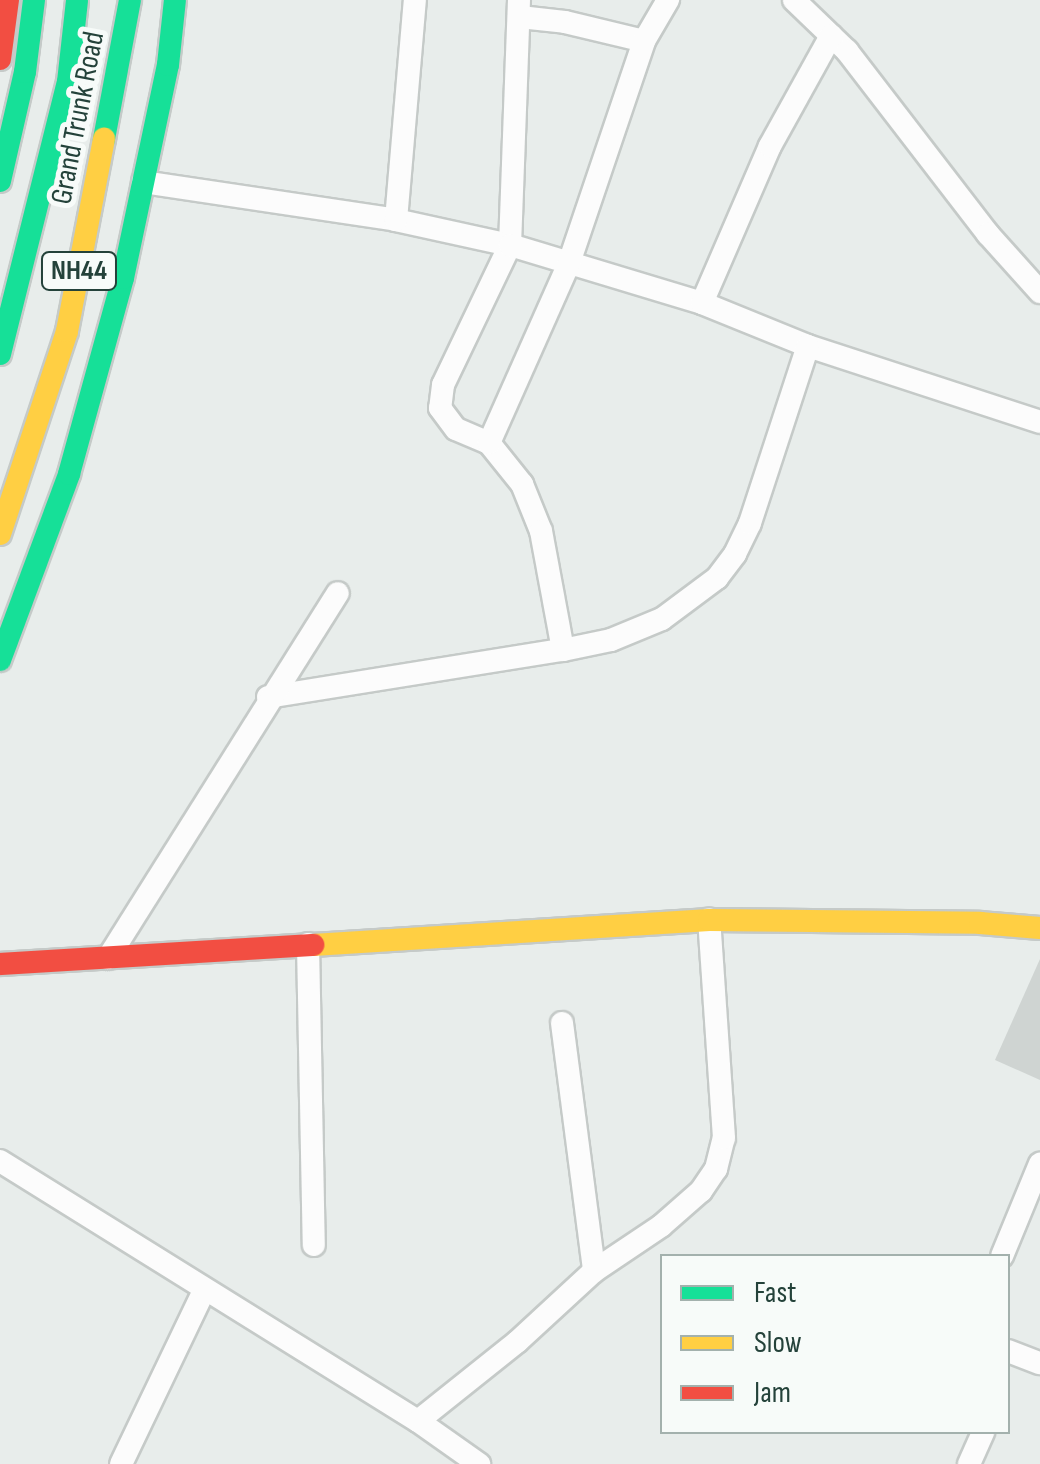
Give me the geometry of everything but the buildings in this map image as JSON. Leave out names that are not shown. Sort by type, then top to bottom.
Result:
[{"type":"main road","points":[[0,58],[8,0]]},
{"type":"main road","points":[[0,181],[4,140],[25,72],[34,0]]},
{"type":"main road","name":"Grand Trunk Road","points":[[0,354],[68,82],[77,0]]},
{"type":"main road","name":"Grand Trunk Road","points":[[0,534],[67,331],[130,0]]},
{"type":"main road","points":[[0,660],[69,474],[123,278],[168,65],[175,0]]},
{"type":"main road","points":[[0,964],[708,920],[980,923],[1040,928]]},
{"type":"street","points":[[396,220],[414,0]]},
{"type":"street","points":[[489,443],[569,263],[644,41],[668,0]]},
{"type":"street","points":[[794,0],[832,36],[988,234],[1040,292]]},
{"type":"street","points":[[564,650],[540,530],[522,484],[489,443],[445,421],[440,396],[510,245],[519,9],[644,41]]},
{"type":"street","points":[[702,303],[770,146],[832,36]]},
{"type":"street","points":[[143,182],[396,220],[510,245],[702,303],[808,346],[1040,422]]},
{"type":"street","points":[[268,697],[564,650],[611,640],[662,619],[717,578],[750,523],[808,346]]},
{"type":"street","points":[[108,958],[268,697],[338,593]]},
{"type":"street","points":[[418,1421],[517,1342],[594,1271],[661,1226],[702,1191],[723,1152],[708,920]]},
{"type":"street","points":[[308,944],[314,1245]]},
{"type":"street","points":[[562,1023],[594,1271]]},
{"type":"street","points":[[0,1161],[418,1421],[479,1464]]},
{"type":"street","points":[[1003,1254],[1040,1164]]},
{"type":"street","points":[[120,1464],[204,1291]]},
{"type":"street","points":[[1011,1361],[1040,1363]]},
{"type":"street","points":[[969,1464],[983,1434]]},
{"type":"traffic: fast","points":[[0,181],[25,72],[34,0]]},
{"type":"traffic: fast","points":[[0,354],[68,82],[77,0]]},
{"type":"traffic: fast","points":[[104,139],[130,0]]},
{"type":"traffic: fast","points":[[0,660],[69,474],[123,278],[168,65],[175,0]]},
{"type":"traffic: slow","points":[[0,534],[67,331],[104,139]]},
{"type":"traffic: slow","points":[[313,945],[709,920],[980,923],[1040,928]]},
{"type":"traffic: jam","points":[[0,59],[8,0]]},
{"type":"traffic: jam","points":[[0,964],[313,945]]}]
